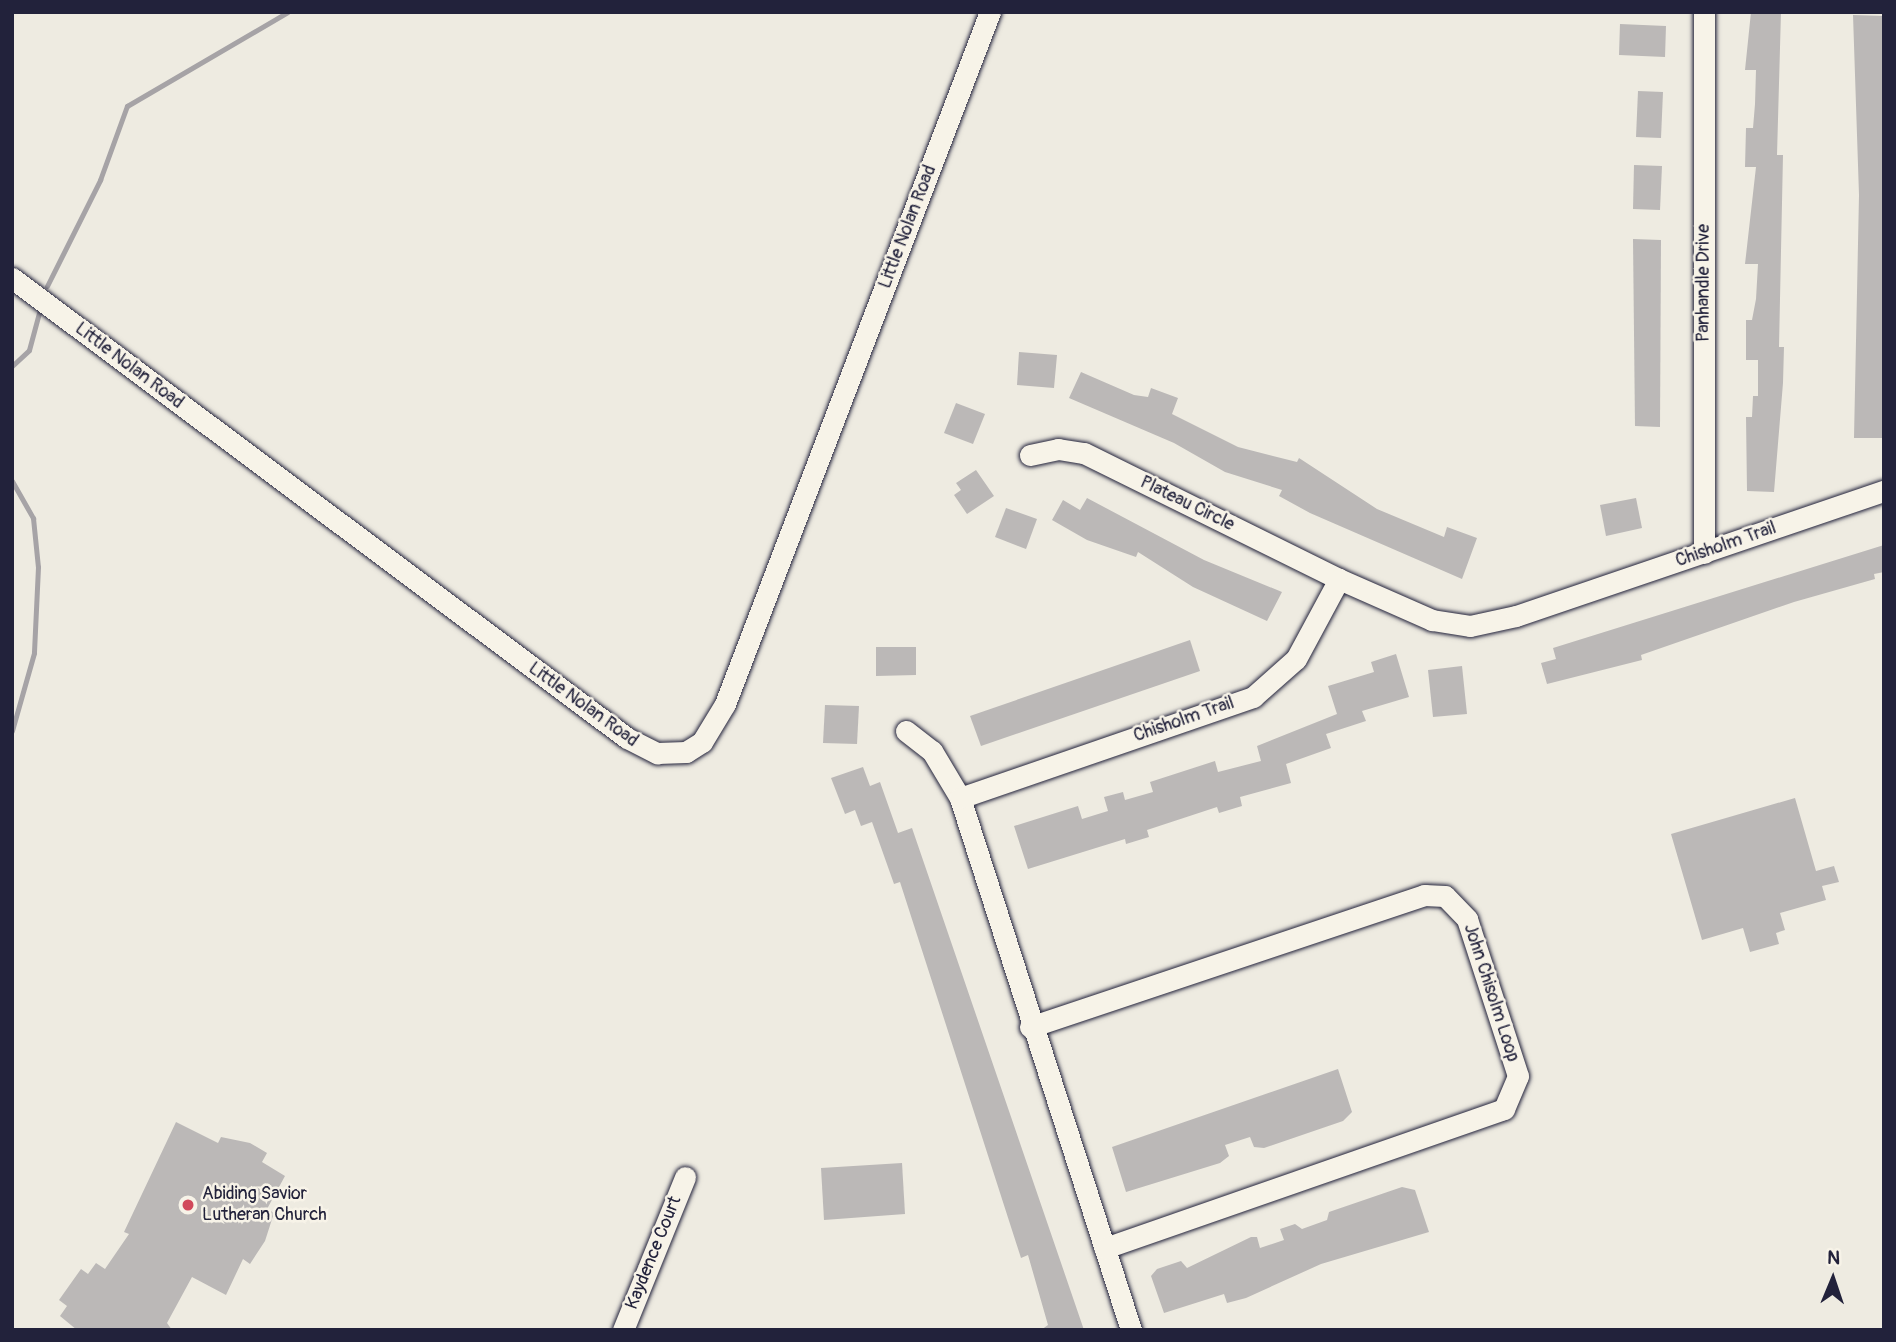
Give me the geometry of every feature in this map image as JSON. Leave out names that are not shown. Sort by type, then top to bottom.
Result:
[{"type":"street","name":"Little Nolan Road","points":[[12,278],[627,738],[657,753],[686,752],[713,728],[725,705],[990,12]]},
{"type":"street","name":"Panhandle Drive","points":[[1704,12],[1704,553]]},
{"type":"street","name":"Plateau Circle","points":[[1030,455],[1058,449],[1084,453],[1339,579]]},
{"type":"street","name":"Chisholm Trail","points":[[960,798],[1253,697],[1296,659],[1339,579],[1433,620],[1470,625],[1516,616],[1884,491]]},
{"type":"street","points":[[906,732],[932,751],[960,798],[1030,1027],[1131,1330]]},
{"type":"street","name":"John Chisolm Loop","points":[[1030,1027],[1424,895],[1445,896],[1467,919],[1518,1076],[1504,1109],[1104,1248]]},
{"type":"street","name":"Kaydence Court","points":[[623,1330],[685,1177]]},
{"type":"building","points":[[1751,12],[1781,12],[1777,155],[1783,155],[1779,347],[1784,347],[1774,492],[1747,491],[1746,417],[1752,417],[1753,396],[1758,396],[1758,360],[1746,360],[1746,320],[1752,320],[1758,264],[1745,264],[1756,167],[1745,167],[1746,128],[1753,128],[1755,104],[1756,70],[1745,70]]},
{"type":"building","points":[[1853,15],[1884,16],[1884,438],[1854,438],[1859,195]]},
{"type":"building","points":[[1620,24],[1666,26],[1665,57],[1619,55]]},
{"type":"building","points":[[1638,91],[1663,92],[1661,138],[1636,137]]},
{"type":"building","points":[[1634,165],[1662,166],[1660,210],[1633,209]]},
{"type":"building","points":[[1633,239],[1661,240],[1660,427],[1635,426]]},
{"type":"building","points":[[1019,352],[1057,355],[1054,388],[1017,385]]},
{"type":"building","points":[[1081,372],[1134,395],[1148,397],[1151,388],[1178,398],[1172,414],[1238,447],[1297,462],[1299,458],[1377,509],[1444,537],[1447,527],[1477,538],[1462,579],[1310,513],[1279,496],[1282,490],[1225,472],[1174,443],[1069,398]]},
{"type":"building","points":[[956,403],[985,414],[973,444],[944,433]]},
{"type":"building","points":[[976,470],[994,496],[967,514],[954,495],[961,490],[956,483]]},
{"type":"building","points":[[1087,498],[1204,560],[1282,592],[1267,621],[1193,587],[1138,552],[1136,557],[1087,540],[1052,520],[1063,500],[1080,510]]},
{"type":"building","points":[[1636,498],[1642,528],[1606,536],[1600,505]]},
{"type":"building","points":[[1006,508],[1037,519],[1026,549],[995,537]]},
{"type":"building","points":[[1884,545],[1884,572],[1874,574],[1875,579],[1794,602],[1641,655],[1642,660],[1547,684],[1541,663],[1556,659],[1553,648]]},
{"type":"building","points":[[1190,640],[1200,671],[981,746],[970,716]]},
{"type":"building","points":[[876,647],[916,647],[916,675],[876,676]]},
{"type":"building","points":[[1396,654],[1409,697],[1362,711],[1366,721],[1326,734],[1331,748],[1286,764],[1291,783],[1240,797],[1242,806],[1219,813],[1217,807],[1147,830],[1149,837],[1126,844],[1125,839],[1028,869],[1014,826],[1078,806],[1082,819],[1108,811],[1104,797],[1123,792],[1125,800],[1153,792],[1150,782],[1215,761],[1218,772],[1261,761],[1257,746],[1337,714],[1328,686],[1374,672],[1371,662]]},
{"type":"building","points":[[1462,666],[1467,714],[1433,717],[1428,670]]},
{"type":"building","points":[[825,705],[859,706],[857,744],[823,743]]},
{"type":"building","points":[[863,767],[870,786],[880,782],[898,833],[912,828],[1084,1330],[1041,1330],[1048,1325],[1028,1255],[1021,1258],[900,882],[894,884],[872,822],[861,826],[855,810],[845,814],[831,778]]},
{"type":"building","points":[[1795,798],[1816,871],[1834,866],[1839,882],[1822,886],[1826,900],[1780,913],[1785,930],[1776,933],[1779,944],[1750,952],[1743,928],[1702,940],[1671,834]]},
{"type":"building","points":[[1338,1069],[1352,1112],[1343,1121],[1264,1148],[1254,1147],[1250,1137],[1225,1145],[1229,1156],[1220,1163],[1126,1192],[1112,1147]]},
{"type":"building","points":[[176,1122],[218,1143],[221,1137],[250,1143],[267,1153],[262,1162],[285,1176],[267,1209],[274,1213],[265,1241],[250,1264],[243,1259],[226,1295],[192,1277],[167,1323],[172,1330],[77,1330],[60,1316],[67,1306],[59,1300],[81,1269],[88,1274],[96,1263],[105,1269],[129,1234],[124,1232]]},
{"type":"building","points":[[902,1163],[905,1214],[824,1220],[821,1168]]},
{"type":"building","points":[[1402,1187],[1415,1190],[1429,1232],[1321,1264],[1246,1298],[1227,1303],[1224,1294],[1164,1313],[1151,1276],[1157,1269],[1181,1261],[1187,1268],[1251,1237],[1257,1237],[1260,1248],[1284,1240],[1280,1229],[1295,1224],[1302,1229],[1327,1220],[1329,1212]]},
{"type":"waterway","points":[[47,286],[100,180],[127,106],[288,12]]},
{"type":"waterway","points":[[12,366],[29,350],[39,313]]},
{"type":"waterway","points":[[12,481],[33,518],[38,567],[34,653],[12,731]]},
{"type":"place","name":"Abiding Savior Lutheran Church","points":[[188,1205]]}]
